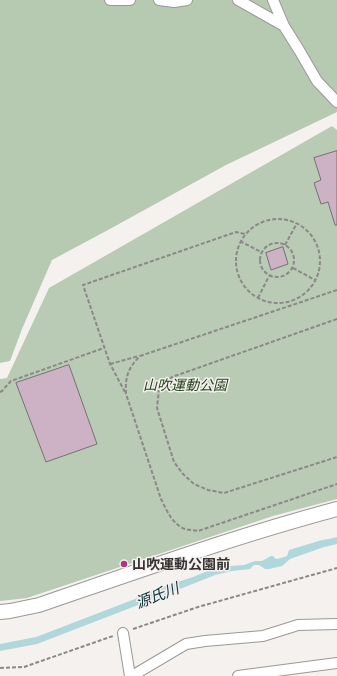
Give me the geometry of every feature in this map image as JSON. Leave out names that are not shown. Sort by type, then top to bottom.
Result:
[{"type":"street","points":[[110,0],[130,0]]},
{"type":"street","points":[[159,0],[174,2],[187,0]]},
{"type":"street","points":[[238,0],[284,26]]},
{"type":"street","points":[[273,0],[284,26],[317,81],[337,102]]},
{"type":"street","points":[[0,612],[39,605],[226,542],[337,509]]},
{"type":"street","points":[[123,633],[131,676],[186,644],[263,636],[298,625],[337,624]]},
{"type":"street","points":[[238,676],[337,663]]},
{"type":"path","points":[[273,218],[281,218],[297,223],[310,233],[315,240],[320,256],[318,272],[311,287],[298,298],[282,303],[266,301],[251,294],[241,281],[237,273],[236,265],[237,249],[245,234],[250,228],[265,220],[273,218]]},
{"type":"path","points":[[285,245],[297,223]]},
{"type":"path","points":[[245,234],[236,232],[83,284],[104,348],[110,364],[126,394],[162,499],[169,515],[175,523],[185,529],[198,531],[337,484]]},
{"type":"path","points":[[240,241],[261,252]]},
{"type":"path","points":[[274,243],[280,243],[290,248],[293,252],[294,258],[293,268],[290,273],[280,278],[274,278],[264,273],[260,263],[261,252],[269,245],[274,243]]},
{"type":"path","points":[[293,268],[315,280]]},
{"type":"path","points":[[258,298],[269,276]]},
{"type":"path","points":[[110,364],[140,356],[337,290]]},
{"type":"path","points":[[290,301],[292,305]]},
{"type":"path","points":[[337,319],[172,377],[159,389],[157,408],[174,462],[183,474],[194,484],[208,490],[224,493],[337,457]]},
{"type":"path","points":[[0,392],[11,381],[104,348]]},
{"type":"path","points":[[126,394],[128,373],[140,356]]},
{"type":"path","points":[[0,668],[24,667],[198,607],[337,568]]},
{"type":"green space","points":[[0,0],[337,0],[337,112],[226,165],[52,260],[22,329],[10,361],[0,363]]},
{"type":"green space","name":"山吹運動公園","points":[[332,126],[337,130],[337,499],[273,516],[27,598],[0,601],[0,379],[7,378],[49,288]]},
{"type":"water","name":"源氏川","points":[[337,537],[337,544],[290,559],[282,566],[265,569],[259,565],[254,565],[250,569],[215,575],[37,644],[0,651],[0,644],[36,637],[135,599],[144,593],[193,577],[217,567],[244,565],[255,561],[262,561],[271,556],[276,559],[281,558],[287,556],[289,550]]},
{"type":"building","points":[[337,151],[337,225],[335,225],[328,202],[321,204],[314,183],[321,180],[314,158]]},
{"type":"building","points":[[283,247],[288,264],[271,270],[266,253]]},
{"type":"building","points":[[69,365],[97,444],[46,462],[16,383]]},
{"type":"place","name":"山吹運動公園前","points":[[124,564]]}]
